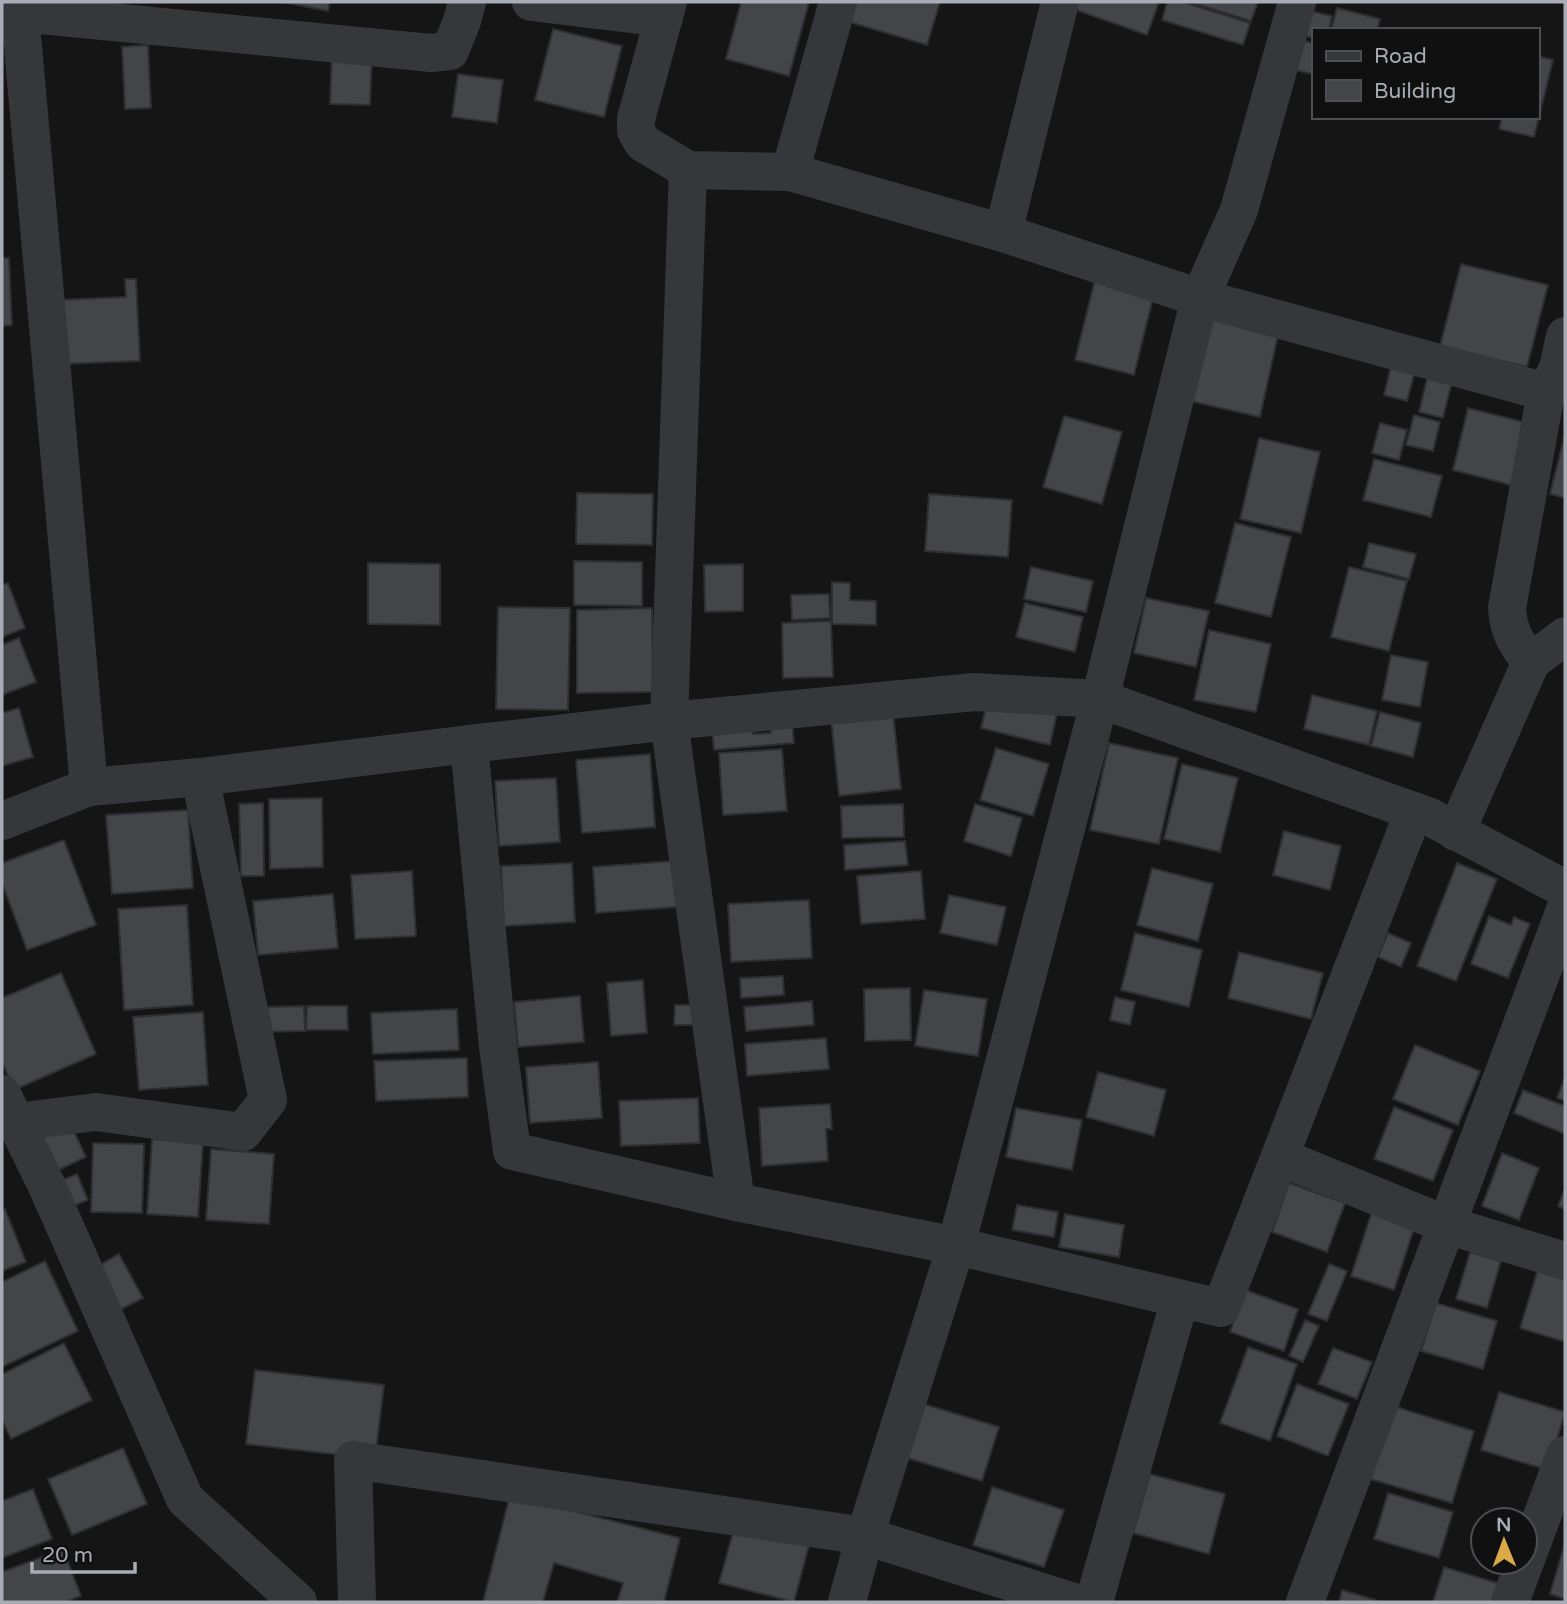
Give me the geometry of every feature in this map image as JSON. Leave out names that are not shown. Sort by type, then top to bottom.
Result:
[{"type":"street","points":[[89,787],[13,10],[431,53],[450,51],[467,2]]},
{"type":"street","points":[[531,2],[666,10],[636,119],[636,131],[643,143],[688,170],[790,172],[1003,233],[1200,298],[1546,392]]},
{"type":"street","points":[[790,172],[838,2]]},
{"type":"street","points":[[1003,233],[1060,2]]},
{"type":"street","points":[[847,1602],[864,1536],[956,1246],[1100,699],[1200,298],[1239,210],[1297,2]]},
{"type":"street","points":[[688,170],[669,721],[736,1202]]},
{"type":"street","points":[[1521,649],[1507,622],[1507,608],[1546,392],[1558,368],[1565,336]]},
{"type":"street","points":[[469,744],[498,1047],[512,1151],[736,1202],[956,1246],[1222,1308],[1280,1157],[1436,821],[1521,649],[1565,636]]},
{"type":"street","points":[[2,821],[89,787],[200,777],[669,721],[975,692],[1100,699],[1436,821],[1565,889]]},
{"type":"street","points":[[200,777],[268,1100],[243,1132],[96,1112],[8,1108],[47,1186],[185,1499],[298,1602]]},
{"type":"street","points":[[1305,1602],[1565,910]]},
{"type":"street","points":[[1280,1157],[1447,1226],[1565,1261]]},
{"type":"street","points":[[1094,1602],[1180,1298]]},
{"type":"street","points":[[1510,1602],[1565,1455]]},
{"type":"street","points":[[357,1602],[353,1460],[864,1536],[1074,1602]]},
{"type":"building","points":[[283,2],[330,2],[328,11]]},
{"type":"building","points":[[741,2],[809,2],[789,76],[726,59]]},
{"type":"building","points":[[852,2],[940,2],[927,45],[846,21]]},
{"type":"building","points":[[1076,2],[1159,2],[1147,35],[1073,9]]},
{"type":"building","points":[[1167,2],[1183,2],[1250,23],[1243,45],[1162,20]]},
{"type":"building","points":[[1190,2],[1258,2],[1251,21]]},
{"type":"building","points":[[1337,8],[1380,19],[1378,28],[1332,28]]},
{"type":"building","points":[[1302,9],[1332,16],[1329,28],[1312,28],[1312,38],[1295,33]]},
{"type":"building","points":[[553,29],[622,46],[604,117],[535,100]]},
{"type":"building","points":[[1294,39],[1312,43],[1312,74],[1287,68]]},
{"type":"building","points":[[148,45],[151,108],[125,109],[122,47]]},
{"type":"building","points":[[332,53],[372,54],[370,105],[330,104]]},
{"type":"building","points":[[1539,56],[1553,60],[1539,117]]},
{"type":"building","points":[[458,74],[503,80],[497,123],[452,117]]},
{"type":"building","points":[[1502,119],[1538,119],[1534,137],[1499,129]]},
{"type":"building","points":[[2,258],[9,258],[12,325],[2,326]]},
{"type":"building","points":[[1461,264],[1548,285],[1527,367],[1440,346]]},
{"type":"building","points":[[125,279],[136,279],[140,361],[62,364],[59,300],[126,297]]},
{"type":"building","points":[[1095,280],[1154,294],[1134,375],[1075,360]]},
{"type":"building","points":[[1210,311],[1280,326],[1260,417],[1190,401]]},
{"type":"building","points":[[1394,354],[1418,360],[1407,401],[1384,395]]},
{"type":"building","points":[[1429,370],[1453,377],[1443,418],[1419,412]]},
{"type":"building","points":[[1468,408],[1527,423],[1511,485],[1453,470]]},
{"type":"building","points":[[1414,415],[1440,422],[1433,451],[1406,445]]},
{"type":"building","points":[[1064,416],[1122,432],[1102,504],[1043,487]]},
{"type":"building","points":[[1380,423],[1407,430],[1399,460],[1372,453]]},
{"type":"building","points":[[1565,434],[1565,498],[1550,494]]},
{"type":"building","points":[[1259,438],[1320,452],[1301,533],[1240,519]]},
{"type":"building","points":[[1374,459],[1442,476],[1431,517],[1363,500]]},
{"type":"building","points":[[577,493],[653,494],[652,545],[576,544]]},
{"type":"building","points":[[929,494],[1012,500],[1008,557],[925,551]]},
{"type":"building","points":[[1235,523],[1291,537],[1271,617],[1215,603]]},
{"type":"building","points":[[1369,543],[1416,554],[1409,579],[1363,567]]},
{"type":"building","points":[[574,561],[642,562],[642,606],[574,605]]},
{"type":"building","points":[[368,563],[440,564],[440,625],[368,624]]},
{"type":"building","points":[[743,564],[743,611],[705,612],[704,565]]},
{"type":"building","points":[[1031,567],[1093,581],[1086,612],[1024,599]]},
{"type":"building","points":[[1349,567],[1407,581],[1389,651],[1331,637]]},
{"type":"building","points":[[832,582],[850,583],[850,600],[876,601],[876,625],[832,624]]},
{"type":"building","points":[[8,583],[25,628],[2,637],[2,585]]},
{"type":"building","points":[[829,594],[830,618],[792,620],[791,595]]},
{"type":"building","points":[[1146,598],[1209,611],[1196,667],[1134,653]]},
{"type":"building","points":[[1025,603],[1083,617],[1075,652],[1016,637]]},
{"type":"building","points":[[498,607],[570,608],[568,710],[496,709]]},
{"type":"building","points":[[652,608],[653,692],[577,693],[577,610]]},
{"type":"building","points":[[831,621],[833,677],[783,678],[782,623]]},
{"type":"building","points":[[1209,630],[1271,644],[1256,712],[1194,700]]},
{"type":"building","points":[[19,638],[36,682],[2,695],[2,645]]},
{"type":"building","points":[[1391,655],[1428,662],[1420,707],[1382,700]]},
{"type":"building","points":[[1312,695],[1377,711],[1369,745],[1304,729]]},
{"type":"building","points":[[989,696],[1057,713],[1050,745],[981,728]]},
{"type":"building","points":[[19,708],[33,757],[2,766],[2,713]]},
{"type":"building","points":[[893,712],[901,789],[839,796],[831,719]]},
{"type":"building","points":[[1380,712],[1421,723],[1413,757],[1371,746]]},
{"type":"building","points":[[792,721],[794,743],[714,750],[712,729],[751,725],[753,734],[771,733],[770,723]]},
{"type":"building","points":[[1109,743],[1178,758],[1159,844],[1090,830]]},
{"type":"building","points":[[996,748],[1049,764],[1033,816],[980,800]]},
{"type":"building","points":[[782,749],[787,811],[723,815],[719,753]]},
{"type":"building","points":[[650,754],[655,827],[582,833],[576,760]]},
{"type":"building","points":[[1182,764],[1238,778],[1220,852],[1164,839]]},
{"type":"building","points":[[556,778],[560,842],[499,846],[495,781]]},
{"type":"building","points":[[322,798],[323,867],[270,869],[269,799]]},
{"type":"building","points":[[263,803],[264,876],[241,876],[239,804]]},
{"type":"building","points":[[903,804],[904,837],[842,838],[841,806]]},
{"type":"building","points":[[975,804],[1022,818],[1011,856],[964,841]]},
{"type":"building","points":[[188,810],[193,888],[112,894],[106,815]]},
{"type":"building","points":[[1284,831],[1341,846],[1330,890],[1273,875]]},
{"type":"building","points":[[64,840],[96,925],[27,950],[2,883],[2,863]]},
{"type":"building","points":[[905,841],[908,865],[845,870],[844,845]]},
{"type":"building","points":[[673,861],[677,907],[596,913],[593,867]]},
{"type":"building","points":[[572,863],[575,922],[504,926],[501,866]]},
{"type":"building","points":[[1457,863],[1497,879],[1456,981],[1417,966]]},
{"type":"building","points":[[1152,868],[1213,884],[1198,941],[1137,925]]},
{"type":"building","points":[[412,871],[416,936],[355,939],[351,875]]},
{"type":"building","points":[[921,871],[925,919],[861,924],[857,876]]},
{"type":"building","points":[[333,894],[338,948],[258,955],[253,901]]},
{"type":"building","points":[[949,895],[1006,907],[997,945],[940,933]]},
{"type":"building","points":[[809,900],[812,958],[731,962],[728,904]]},
{"type":"building","points":[[187,905],[193,1005],[124,1010],[118,909]]},
{"type":"building","points":[[1489,916],[1511,925],[1514,917],[1530,924],[1508,978],[1471,964]]},
{"type":"building","points":[[1135,933],[1202,950],[1189,1007],[1121,990]]},
{"type":"building","points":[[1388,933],[1411,943],[1401,967],[1378,957]]},
{"type":"building","points":[[1239,952],[1323,973],[1311,1019],[1228,998]]},
{"type":"building","points":[[61,973],[96,1054],[14,1090],[2,1062],[2,998]]},
{"type":"building","points":[[783,976],[784,995],[741,998],[740,978]]},
{"type":"building","points":[[643,980],[647,1033],[611,1036],[607,983]]},
{"type":"building","points":[[910,988],[911,1040],[865,1041],[864,989]]},
{"type":"building","points":[[924,990],[987,999],[978,1056],[915,1046]]},
{"type":"building","points":[[580,996],[584,1042],[518,1047],[514,1002]]},
{"type":"building","points":[[1115,997],[1135,1002],[1130,1025],[1110,1020]]},
{"type":"building","points":[[812,1001],[814,1025],[746,1031],[744,1007]]},
{"type":"building","points":[[675,1005],[693,1005],[693,1025],[674,1025]]},
{"type":"building","points":[[304,1006],[305,1031],[264,1032],[263,1007]]},
{"type":"building","points":[[307,1006],[347,1006],[348,1030],[306,1030]]},
{"type":"building","points":[[457,1009],[459,1050],[373,1054],[371,1013]]},
{"type":"building","points":[[203,1012],[208,1085],[139,1090],[133,1017]]},
{"type":"building","points":[[826,1038],[829,1069],[747,1076],[745,1044]]},
{"type":"building","points":[[1415,1045],[1480,1071],[1458,1125],[1393,1099]]},
{"type":"building","points":[[467,1058],[468,1097],[376,1101],[374,1061]]},
{"type":"building","points":[[598,1062],[602,1118],[530,1123],[526,1067]]},
{"type":"building","points":[[1098,1072],[1166,1090],[1154,1136],[1086,1117]]},
{"type":"building","points":[[1565,1077],[1565,1101],[1557,1098]]},
{"type":"building","points":[[1523,1090],[1565,1106],[1565,1134],[1514,1113]]},
{"type":"building","points":[[698,1098],[700,1143],[621,1146],[619,1101]]},
{"type":"building","points":[[830,1104],[832,1129],[826,1129],[828,1161],[762,1166],[759,1108]]},
{"type":"building","points":[[1394,1107],[1453,1130],[1433,1181],[1374,1159]]},
{"type":"building","points":[[1016,1108],[1082,1120],[1072,1170],[1006,1157]]},
{"type":"building","points":[[69,1121],[86,1157],[46,1176],[29,1140]]},
{"type":"building","points":[[152,1139],[203,1143],[198,1217],[147,1214]]},
{"type":"building","points":[[93,1143],[144,1144],[142,1213],[91,1212]]},
{"type":"building","points":[[211,1149],[274,1154],[269,1224],[206,1220]]},
{"type":"building","points":[[1502,1153],[1539,1168],[1519,1220],[1482,1206]]},
{"type":"building","points":[[77,1174],[88,1200],[65,1209],[54,1183]]},
{"type":"building","points":[[1289,1183],[1345,1203],[1327,1252],[1272,1232]]},
{"type":"building","points":[[1565,1189],[1565,1209],[1558,1206]]},
{"type":"building","points":[[1017,1205],[1058,1212],[1054,1237],[1012,1230]]},
{"type":"building","points":[[1374,1205],[1417,1219],[1394,1290],[1351,1276]]},
{"type":"building","points":[[5,1209],[26,1262],[2,1271],[2,1210]]},
{"type":"building","points":[[1065,1214],[1124,1225],[1119,1257],[1059,1247]]},
{"type":"building","points":[[1470,1252],[1501,1261],[1487,1308],[1456,1299]]},
{"type":"building","points":[[119,1254],[143,1298],[112,1314],[88,1272]]},
{"type":"building","points":[[45,1261],[78,1331],[2,1367],[2,1282]]},
{"type":"building","points":[[1329,1264],[1347,1271],[1327,1321],[1308,1314]]},
{"type":"building","points":[[1538,1269],[1565,1277],[1565,1342],[1520,1328]]},
{"type":"building","points":[[1245,1290],[1298,1309],[1284,1351],[1230,1332]]},
{"type":"building","points":[[1436,1303],[1497,1321],[1483,1369],[1421,1351]]},
{"type":"building","points":[[1305,1320],[1319,1326],[1303,1362],[1289,1356]]},
{"type":"building","points":[[64,1343],[92,1400],[11,1439],[2,1420],[2,1374]]},
{"type":"building","points":[[1248,1347],[1297,1364],[1270,1441],[1220,1423]]},
{"type":"building","points":[[1333,1348],[1372,1362],[1357,1399],[1318,1384]]},
{"type":"building","points":[[255,1370],[384,1385],[375,1459],[246,1444]]},
{"type":"building","points":[[1297,1384],[1349,1404],[1328,1456],[1277,1436]]},
{"type":"building","points":[[1499,1392],[1565,1412],[1548,1470],[1481,1450]]},
{"type":"building","points":[[917,1402],[999,1427],[982,1481],[901,1456]]},
{"type":"building","points":[[1393,1406],[1474,1431],[1452,1503],[1370,1479]]},
{"type":"building","points":[[123,1448],[147,1504],[72,1535],[48,1479]]},
{"type":"building","points":[[1150,1474],[1225,1494],[1209,1554],[1133,1533]]},
{"type":"building","points":[[992,1487],[1064,1510],[1044,1567],[973,1545]]},
{"type":"building","points":[[33,1489],[52,1539],[2,1558],[2,1501]]},
{"type":"building","points":[[1388,1493],[1453,1512],[1439,1558],[1374,1539]]},
{"type":"building","points":[[510,1495],[680,1538],[664,1602],[617,1602],[623,1583],[554,1563],[543,1602],[483,1602]]},
{"type":"building","points":[[735,1525],[809,1545],[794,1602],[719,1583]]},
{"type":"building","points":[[1565,1543],[1565,1599],[1550,1594]]},
{"type":"building","points":[[63,1549],[81,1596],[65,1602],[2,1602],[2,1572]]},
{"type":"building","points":[[1444,1567],[1507,1586],[1502,1602],[1433,1602]]},
{"type":"building","points":[[1342,1590],[1382,1602],[1339,1602]]}]
